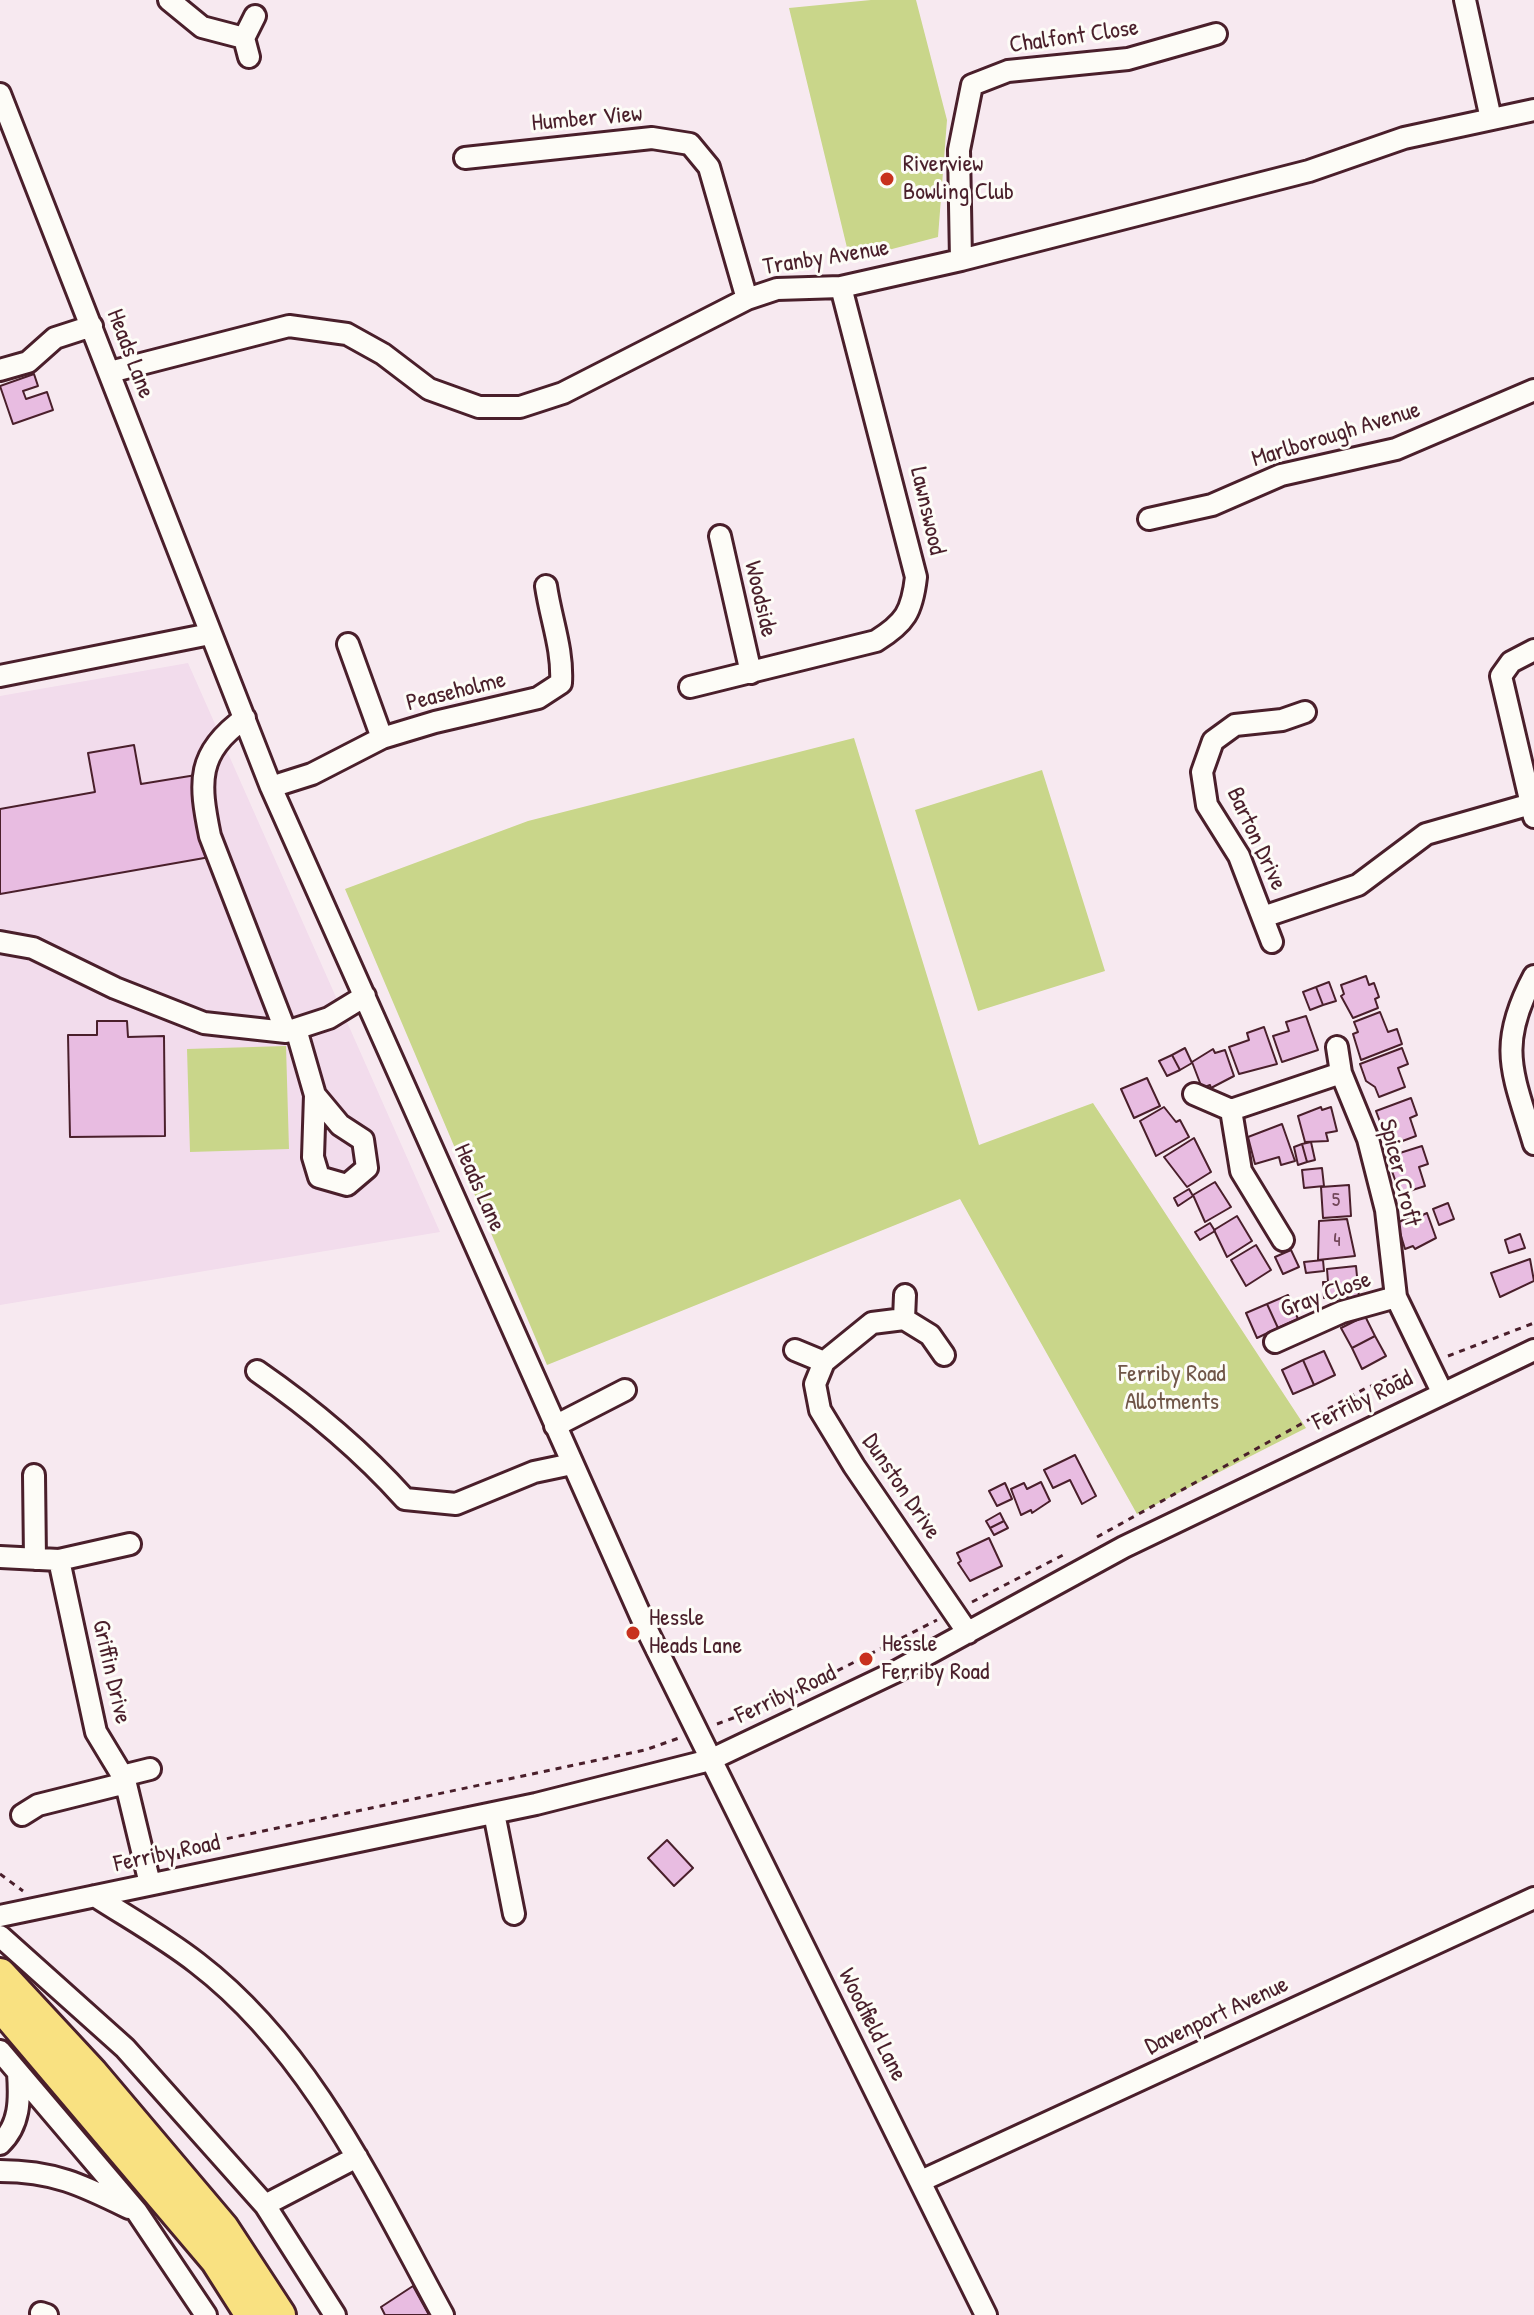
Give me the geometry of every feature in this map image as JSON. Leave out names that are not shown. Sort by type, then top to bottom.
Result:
[{"type":"highway","points":[[5,1990],[216,2260],[251,2315]]},
{"type":"highway","points":[[5,1990],[92,2073],[223,2228],[280,2315]]},
{"type":"street","points":[[169,0],[202,27],[246,47],[255,16]]},
{"type":"street","points":[[1465,0],[1491,119]]},
{"type":"street","name":"Chalfont Close","points":[[961,260],[959,150],[972,85],[1008,71],[1128,59],[1216,34]]},
{"type":"street","name":"Heads Lane","points":[[0,94],[271,787],[572,1464],[710,1760]]},
{"type":"street","name":"Tranby Avenue","points":[[110,372],[289,326],[347,334],[383,354],[429,389],[479,407],[520,407],[563,393],[747,299],[777,289],[841,287],[961,260],[1309,171],[1404,138],[1534,110]]},
{"type":"street","name":"Humber View","points":[[465,158],[652,138],[690,144],[709,167],[747,299]]},
{"type":"street","name":"Lawnswood","points":[[690,687],[876,641],[900,626],[913,600],[916,577],[841,287]]},
{"type":"street","points":[[0,370],[28,362],[55,338],[92,326]]},
{"type":"street","name":"Marlborough Avenue","points":[[1149,519],[1212,505],[1281,475],[1396,449],[1534,390]]},
{"type":"street","name":"Woodside","points":[[720,536],[751,673]]},
{"type":"street","name":"Peaseholme","points":[[271,787],[312,774],[382,738],[538,698],[561,683],[563,654],[552,624],[546,586]]},
{"type":"street","points":[[0,676],[210,634]]},
{"type":"street","points":[[348,644],[382,738]]},
{"type":"street","points":[[1532,811],[1501,676],[1511,662],[1534,650]]},
{"type":"street","name":"Barton Drive","points":[[1272,942],[1239,856],[1207,805],[1202,772],[1213,741],[1235,725],[1282,720],[1305,712]]},
{"type":"street","points":[[245,718],[221,735],[207,760],[201,778],[203,802],[210,836],[315,1095]]},
{"type":"street","name":"Barton Drive","points":[[1263,917],[1358,885],[1426,834],[1532,811]]},
{"type":"street","points":[[0,942],[33,948],[115,988],[204,1023],[291,1030],[329,1018],[365,996]]},
{"type":"street","points":[[1534,976],[1518,1006],[1509,1058],[1534,1144]]},
{"type":"street","name":"Spicer Croft","points":[[1337,1047],[1341,1073],[1372,1153],[1386,1210],[1396,1297],[1442,1392]]},
{"type":"street","points":[[1194,1094],[1231,1110],[1341,1073]]},
{"type":"street","points":[[1231,1110],[1241,1171],[1283,1240]]},
{"type":"street","points":[[904,1319],[905,1295]]},
{"type":"street","name":"Gray Close","points":[[1275,1342],[1342,1312],[1396,1297]]},
{"type":"street","points":[[795,1350],[824,1362],[872,1323],[904,1319],[930,1335],[944,1355]]},
{"type":"street","name":"Ferriby Road","points":[[0,1916],[494,1813],[710,1760],[968,1633],[1124,1547],[1534,1350]]},
{"type":"street","name":"Dunston Drive","points":[[824,1362],[815,1384],[820,1410],[968,1633]]},
{"type":"street","points":[[257,1371],[321,1416],[371,1461],[405,1499],[456,1504],[534,1472],[572,1464]]},
{"type":"street","points":[[555,1426],[625,1390]]},
{"type":"street","points":[[34,1475],[35,1559]]},
{"type":"street","points":[[0,1557],[59,1560],[130,1544]]},
{"type":"street","name":"Griffin Drive","points":[[59,1560],[96,1732],[124,1780],[150,1884]]},
{"type":"street","name":"Woodfield Lane","points":[[710,1760],[986,2315]]},
{"type":"street","points":[[22,1815],[38,1805],[124,1780],[150,1769]]},
{"type":"street","points":[[494,1813],[514,1914]]},
{"type":"street","points":[[95,1896],[197,1963],[258,2019],[297,2067],[357,2157],[443,2315]]},
{"type":"street","name":"Davenport Avenue","points":[[921,2181],[1534,1898]]},
{"type":"street","points":[[0,1936],[125,2048],[265,2205],[335,2315]]},
{"type":"street","points":[[0,2051],[137,2212],[206,2315]]},
{"type":"street","points":[[0,2144],[14,2131],[19,2096],[18,2073]]},
{"type":"street","points":[[265,2205],[357,2157]]},
{"type":"street","points":[[0,2171],[32,2171],[68,2178],[137,2212]]},
{"type":"path","points":[[1436,1361],[1534,1323]]},
{"type":"path","points":[[1086,1543],[1366,1388],[1422,1366]]},
{"type":"path","points":[[959,1609],[1072,1551]]},
{"type":"path","points":[[717,1724],[774,1703],[945,1616]]},
{"type":"path","points":[[179,1863],[178,1849],[645,1750],[688,1735]]},
{"type":"shaded area","points":[[188,663],[440,1232],[0,1305],[0,696]]},
{"type":"green space","name":"Riverview Bowling Club","points":[[871,0],[916,0],[947,120],[938,237],[850,260],[789,8]]},
{"type":"green space","name":"Ferriby Road Allotments","points":[[854,738],[979,1145],[1093,1103],[1306,1428],[1137,1514],[960,1199],[547,1365],[345,889],[528,821]]},
{"type":"green space","points":[[1042,770],[1105,971],[978,1011],[915,810]]},
{"type":"green space","points":[[286,1046],[289,1149],[190,1152],[187,1049]]},
{"type":"building","points":[[34,374],[38,386],[23,391],[26,399],[47,392],[53,410],[13,424],[0,386]]},
{"type":"building","points":[[134,745],[141,784],[196,775],[210,857],[0,894],[0,809],[95,792],[88,753]]},
{"type":"building","points":[[1366,976],[1369,985],[1374,983],[1379,997],[1375,999],[1378,1008],[1353,1018],[1341,996],[1344,994],[1341,985]]},
{"type":"building","points":[[1329,982],[1336,1001],[1323,1005],[1316,987]]},
{"type":"building","points":[[1316,987],[1323,1005],[1310,1010],[1303,992]]},
{"type":"building","points":[[1380,1012],[1388,1032],[1397,1029],[1402,1044],[1361,1060],[1353,1034],[1358,1032],[1354,1022]]},
{"type":"building","points":[[1306,1016],[1318,1050],[1282,1062],[1273,1036],[1289,1031],[1286,1022]]},
{"type":"building","points":[[97,1021],[127,1021],[128,1037],[164,1036],[165,1136],[70,1137],[68,1035],[97,1035]]},
{"type":"building","points":[[1264,1027],[1277,1064],[1239,1074],[1229,1047],[1249,1040],[1247,1033]]},
{"type":"building","points":[[1185,1048],[1192,1063],[1180,1070],[1172,1055]]},
{"type":"building","points":[[1402,1048],[1408,1064],[1398,1068],[1405,1087],[1379,1097],[1375,1087],[1366,1081],[1360,1064]]},
{"type":"building","points":[[1213,1049],[1215,1053],[1225,1050],[1234,1076],[1211,1088],[1210,1085],[1202,1088],[1192,1062]]},
{"type":"building","points":[[1172,1055],[1180,1070],[1167,1076],[1159,1061]]},
{"type":"building","points":[[1147,1078],[1160,1106],[1134,1118],[1121,1089]]},
{"type":"building","points":[[1411,1098],[1417,1115],[1410,1118],[1416,1136],[1389,1146],[1376,1111]]},
{"type":"building","points":[[1164,1107],[1176,1122],[1180,1120],[1189,1137],[1156,1156],[1140,1121]]},
{"type":"building","points":[[1321,1107],[1322,1110],[1331,1107],[1337,1131],[1326,1133],[1328,1141],[1305,1142],[1298,1116]]},
{"type":"building","points":[[1282,1124],[1295,1161],[1281,1165],[1279,1157],[1255,1164],[1248,1137]]},
{"type":"building","points":[[1194,1138],[1211,1172],[1187,1187],[1164,1157]]},
{"type":"building","points":[[1311,1142],[1315,1160],[1307,1162],[1302,1144]]},
{"type":"building","points":[[1302,1144],[1307,1162],[1298,1165],[1294,1147]]},
{"type":"building","points":[[1422,1146],[1428,1164],[1419,1167],[1425,1186],[1400,1194],[1387,1157]]},
{"type":"building","points":[[1322,1168],[1324,1186],[1304,1188],[1302,1170]]},
{"type":"building","points":[[1215,1182],[1231,1207],[1205,1222],[1193,1195]]},
{"type":"building","points":[[1349,1185],[1351,1216],[1323,1218],[1321,1187]]},
{"type":"building","points":[[1189,1189],[1193,1196],[1178,1206],[1174,1198]]},
{"type":"building","points":[[1448,1203],[1454,1219],[1439,1225],[1433,1209]]},
{"type":"building","points":[[1417,1213],[1418,1217],[1427,1213],[1436,1238],[1415,1249],[1413,1246],[1405,1249],[1397,1223]]},
{"type":"building","points":[[1237,1216],[1252,1241],[1227,1257],[1214,1230]]},
{"type":"building","points":[[1347,1219],[1355,1256],[1318,1260],[1319,1221]]},
{"type":"building","points":[[1210,1223],[1215,1231],[1200,1240],[1195,1232]]},
{"type":"building","points":[[1520,1234],[1525,1248],[1509,1253],[1505,1240]]},
{"type":"building","points":[[1256,1245],[1271,1270],[1246,1286],[1231,1260]]},
{"type":"building","points":[[1291,1250],[1299,1267],[1283,1274],[1275,1257]]},
{"type":"building","points":[[1530,1259],[1534,1281],[1500,1297],[1491,1273]]},
{"type":"building","points":[[1323,1260],[1324,1271],[1306,1273],[1304,1262]]},
{"type":"building","points":[[1356,1266],[1359,1297],[1324,1298],[1323,1282],[1328,1282],[1327,1269]]},
{"type":"building","points":[[1288,1295],[1298,1319],[1278,1328],[1267,1304]]},
{"type":"building","points":[[1267,1304],[1278,1328],[1257,1338],[1246,1313]]},
{"type":"building","points":[[1365,1316],[1375,1336],[1352,1348],[1341,1328]]},
{"type":"building","points":[[1375,1336],[1386,1356],[1362,1369],[1352,1348]]},
{"type":"building","points":[[1324,1351],[1335,1375],[1314,1385],[1303,1360]]},
{"type":"building","points":[[1303,1360],[1314,1385],[1293,1394],[1282,1370]]},
{"type":"building","points":[[1075,1455],[1096,1496],[1082,1504],[1070,1480],[1053,1488],[1044,1470]]},
{"type":"building","points":[[1041,1482],[1050,1501],[1032,1513],[1031,1510],[1021,1515],[1011,1489],[1024,1483],[1027,1489]]},
{"type":"building","points":[[1005,1483],[1012,1499],[997,1506],[989,1491]]},
{"type":"building","points":[[1000,1513],[1004,1521],[990,1528],[986,1521]]},
{"type":"building","points":[[1004,1521],[1008,1528],[994,1535],[990,1528]]},
{"type":"building","points":[[989,1538],[1002,1566],[970,1581],[958,1563],[961,1561],[957,1553]]},
{"type":"building","points":[[667,1840],[693,1868],[674,1886],[648,1858]]},
{"type":"building","points":[[413,2286],[429,2315],[385,2315],[381,2307]]},
{"type":"place","name":"Riverview Bowling Club","points":[[887,179]]},
{"type":"place","name":"Hessle Heads Lane","points":[[633,1633]]},
{"type":"place","name":"Hessle Ferriby Road","points":[[866,1659]]}]
